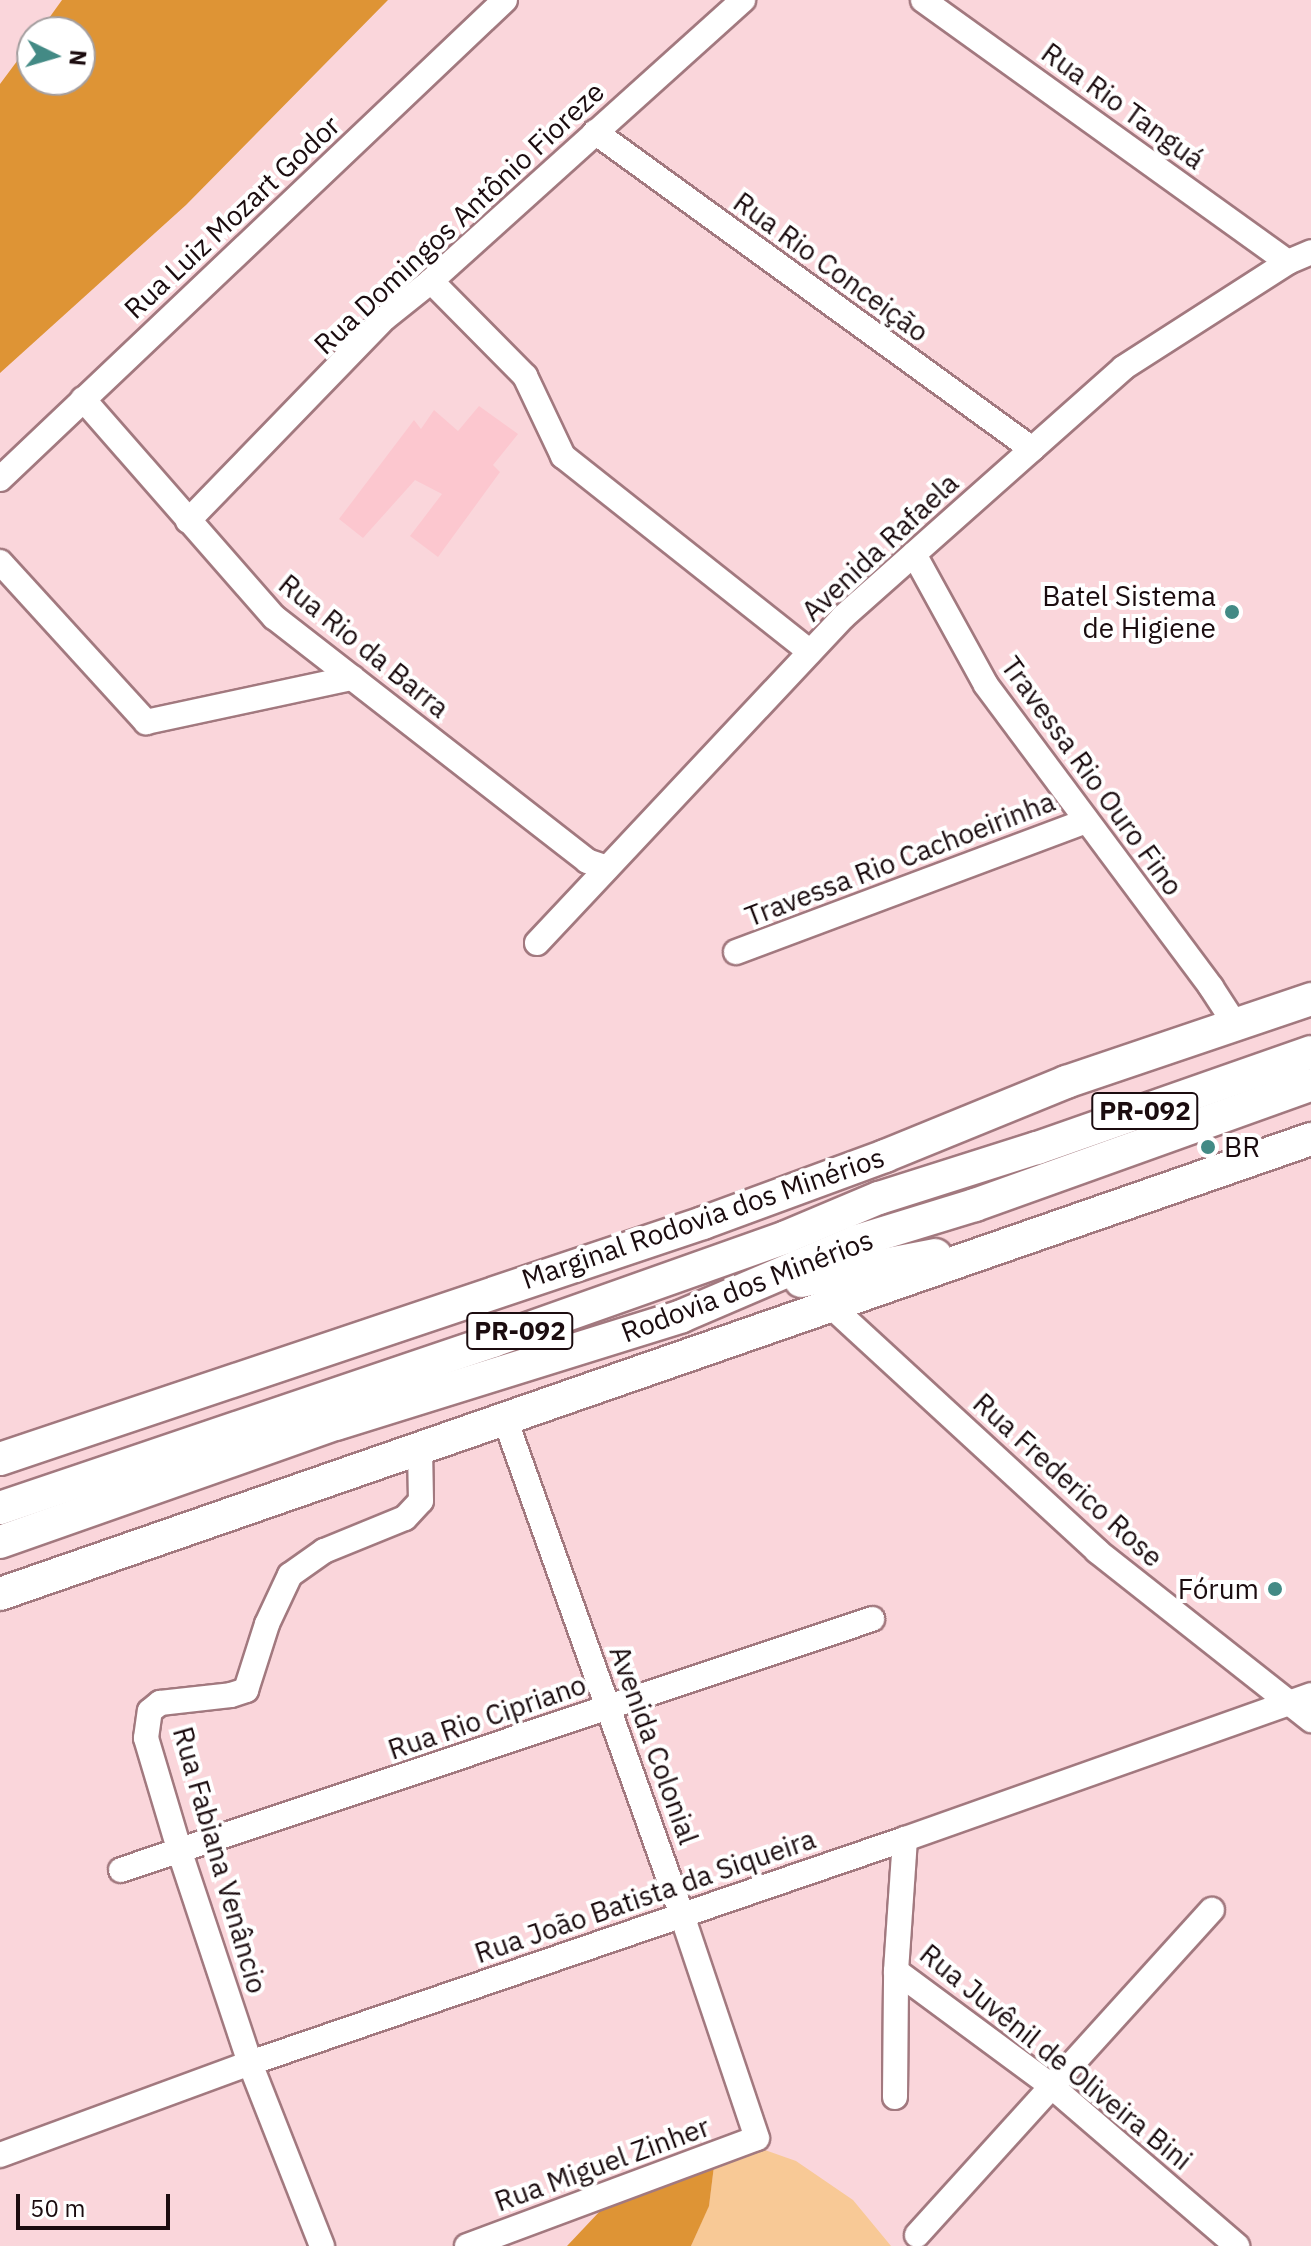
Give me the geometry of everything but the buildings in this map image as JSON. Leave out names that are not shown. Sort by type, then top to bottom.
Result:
[{"type":"main road","name":"Marginal Rodovia dos Minérios","points":[[0,1459],[703,1223],[885,1156],[1066,1082],[1311,999]]},
{"type":"main road","name":"Rodovia dos Minérios","points":[[0,1508],[493,1341],[786,1237],[886,1196],[1037,1148],[1311,1052]]},
{"type":"main road","points":[[886,1196],[1066,1082]]},
{"type":"main road","name":"Rodovia dos Minérios","points":[[0,1542],[336,1424],[715,1304],[857,1241],[975,1205],[1311,1085]]},
{"type":"main road","points":[[0,1594],[1311,1139]]},
{"type":"main road","points":[[715,1304],[902,1260],[1006,1244]]},
{"type":"street","name":"Rua Luiz Mozart Godor","points":[[0,479],[505,0]]},
{"type":"street","name":"Rua Domingos Antônio Fioreze","points":[[188,521],[385,318],[431,281],[743,0]]},
{"type":"street","name":"Rua Rio Tanguá","points":[[923,0],[1288,262]]},
{"type":"street","name":"Rua Rio Conceição","points":[[595,132],[1032,449]]},
{"type":"street","name":"Avenida Rafaela","points":[[537,943],[843,617],[1123,368],[1288,262],[1311,252]]},
{"type":"street","points":[[431,281],[525,376],[563,456],[810,652]]},
{"type":"street","name":"Rua Rio da Barra","points":[[83,399],[274,617],[587,861],[607,868]]},
{"type":"street","name":"Travessa Rio Ouro Fino","points":[[914,554],[986,685],[1235,1024]]},
{"type":"street","points":[[0,562],[146,722],[352,678]]},
{"type":"street","name":"Travessa Rio Cachoeirinha","points":[[736,952],[1086,821]]},
{"type":"street","name":"Rua Frederico Rose","points":[[831,1306],[1097,1551],[1300,1699],[1311,1720]]},
{"type":"street","name":"Avenida Colonial","points":[[505,1419],[682,1915],[757,2138]]},
{"type":"street","name":"Rua Fabiana Venâncio","points":[[322,2246],[250,2063],[146,1738],[150,1711],[160,1703],[231,1695],[246,1690],[267,1624],[290,1575],[324,1551],[405,1518],[421,1501],[420,1449]]},
{"type":"street","name":"Rua Rio Cipriano","points":[[121,1870],[872,1619]]},
{"type":"street","name":"Rua João Batista da Siqueira","points":[[0,2155],[250,2063],[905,1839],[1300,1699]]},
{"type":"street","name":"Rua Juvênil de Oliveira Bini","points":[[905,1839],[896,1971],[1050,2085],[1237,2246]]},
{"type":"street","points":[[917,2235],[1212,1910]]},
{"type":"street","points":[[895,2097],[896,1971]]},
{"type":"street","name":"Rua Miguel Zinher","points":[[467,2246],[757,2138]]},
{"type":"shaded area","points":[[62,0],[388,0],[186,205],[0,373],[0,84],[16,62],[16,96],[96,96],[96,16],[50,16]]},
{"type":"shaded area","points":[[479,406],[518,434],[493,465],[500,472],[438,557],[410,536],[442,494],[415,480],[363,538],[339,519],[414,420],[421,429],[434,410],[458,431]]},
{"type":"shaded area","points":[[705,2143],[759,2148],[796,2161],[853,2200],[891,2246],[691,2246],[709,2205],[714,2166]]},
{"type":"shaded area","points":[[705,2143],[714,2166],[709,2206],[691,2246],[567,2246],[617,2193],[645,2171]]},
{"type":"place","name":"Batel Sistema de Higiene","points":[[1232,612]]},
{"type":"place","name":"BR","points":[[1208,1147]]},
{"type":"place","name":"Fórum","points":[[1275,1589]]}]
